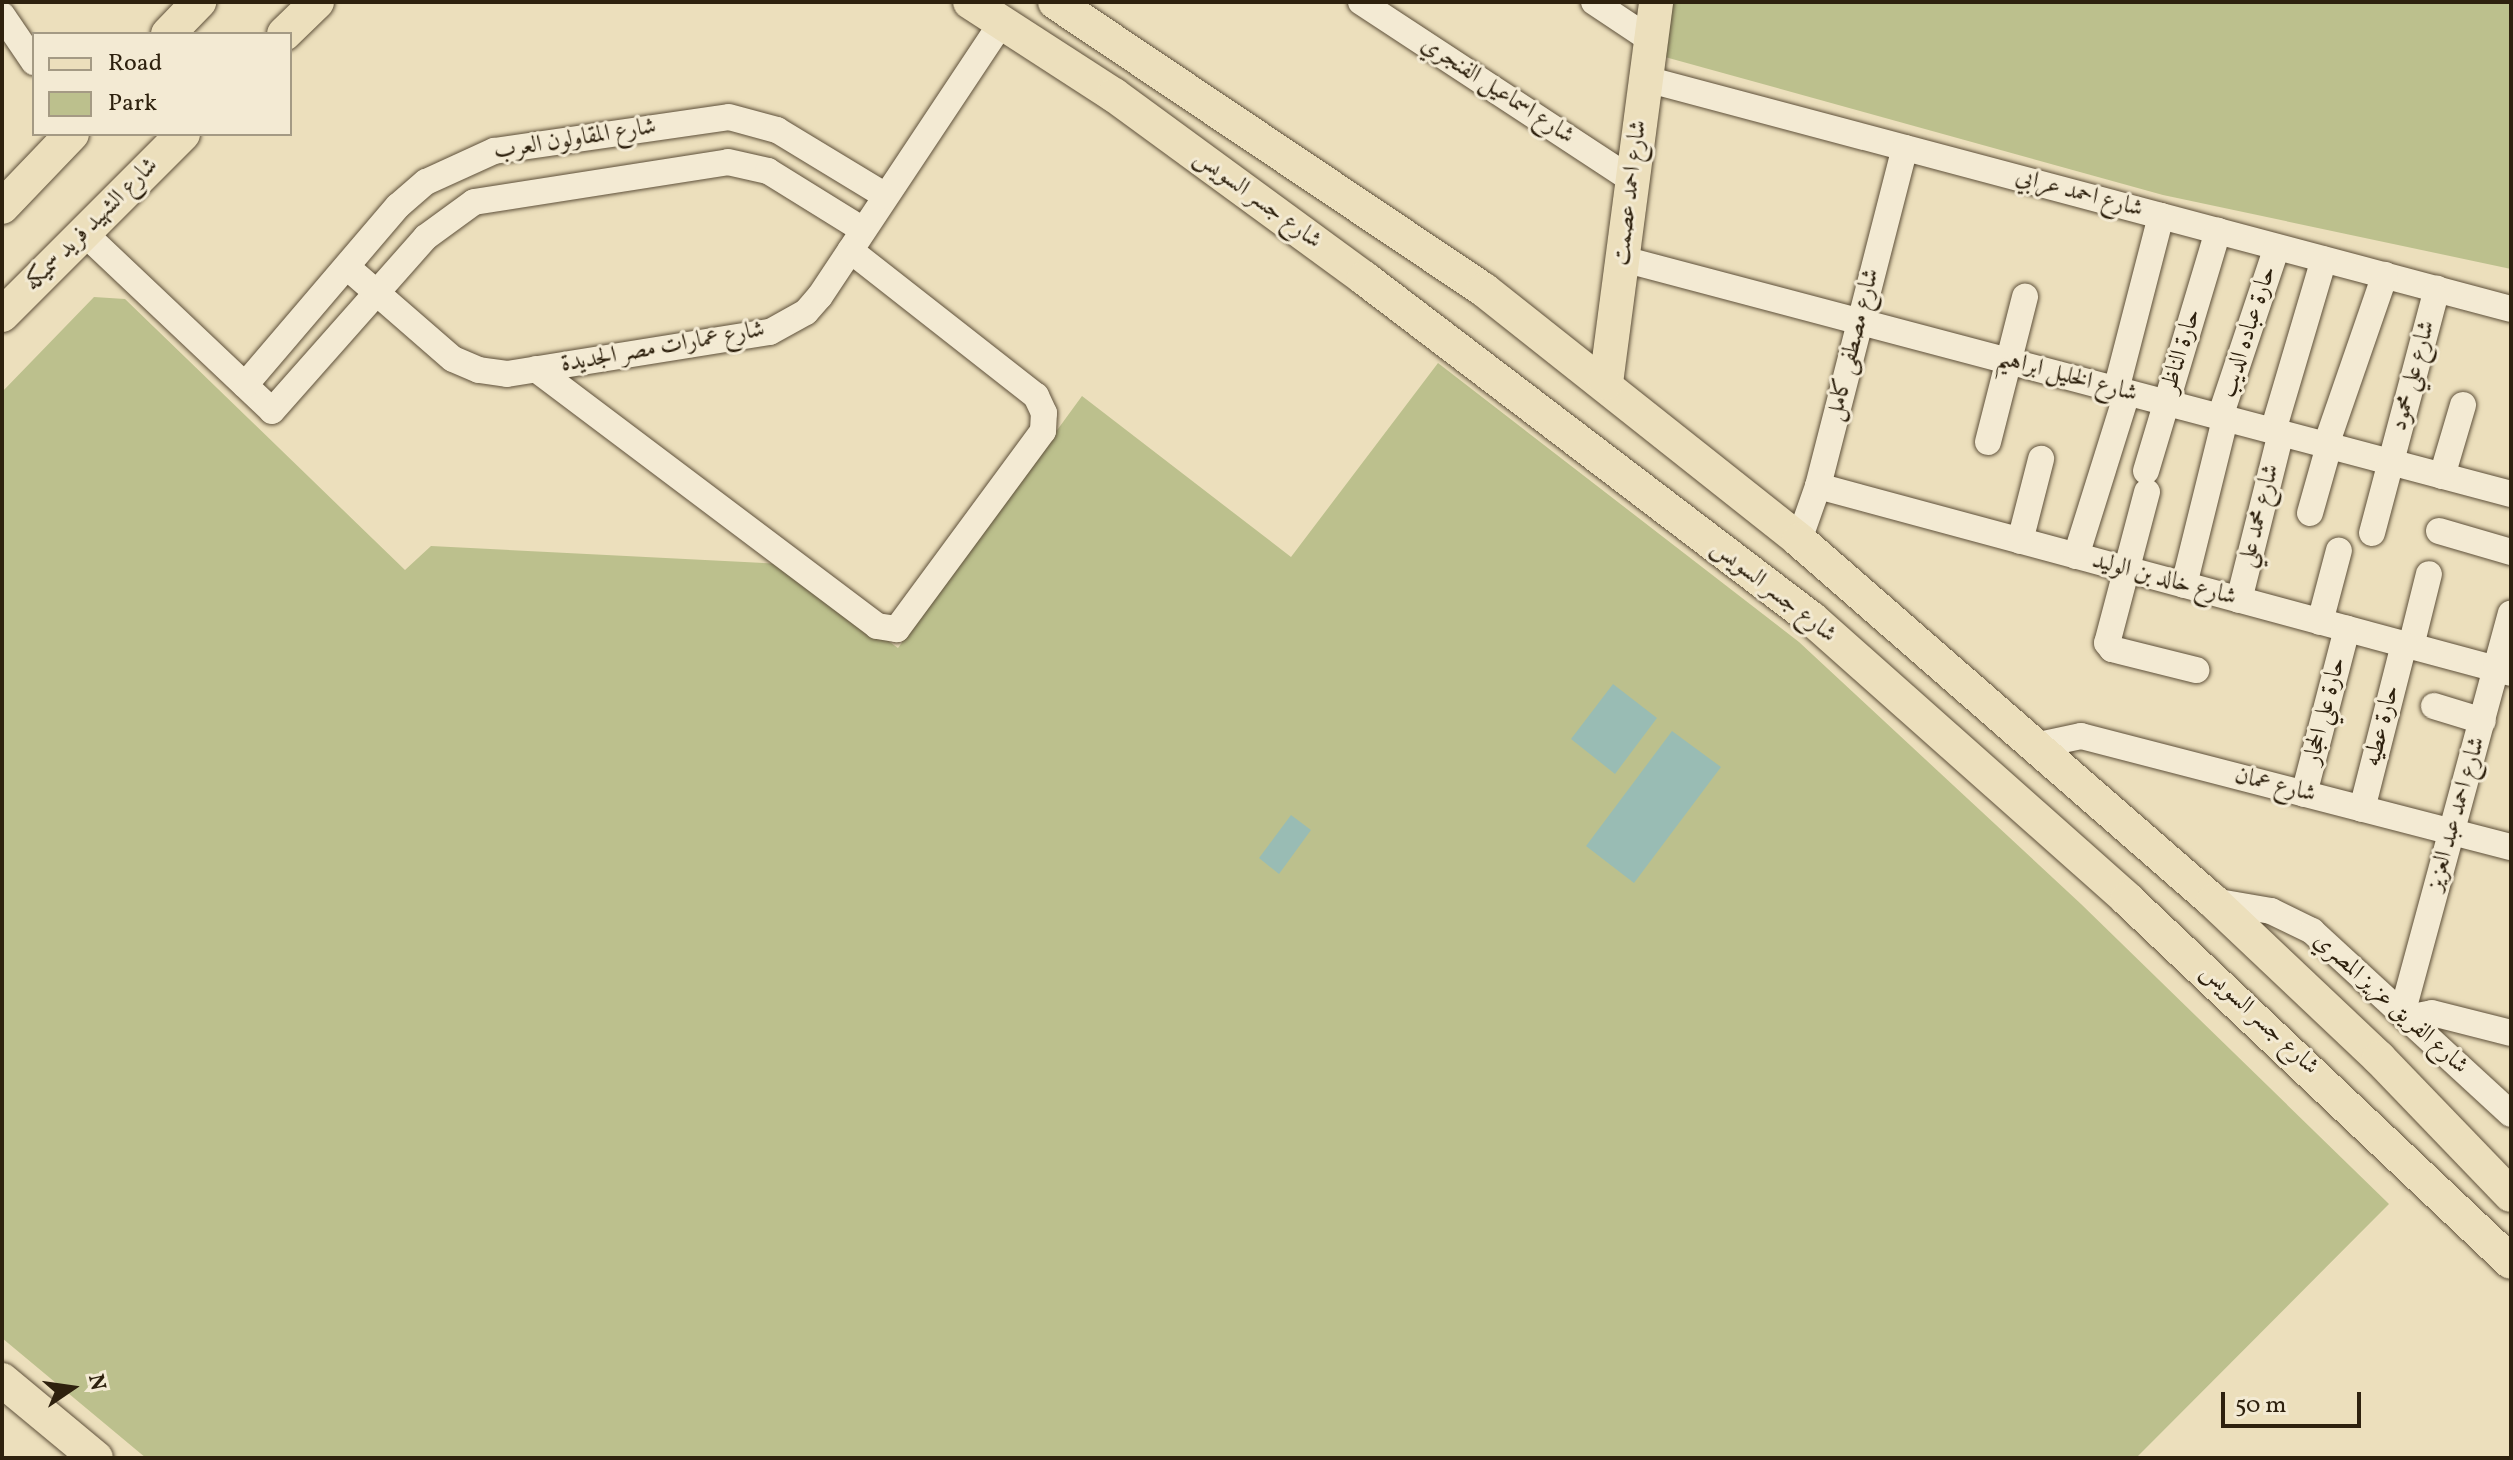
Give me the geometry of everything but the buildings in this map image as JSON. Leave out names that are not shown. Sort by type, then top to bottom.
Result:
[{"type":"main road","points":[[170,32],[199,2]]},
{"type":"main road","points":[[286,32],[317,2]]},
{"type":"main road","name":"شارع جسر السويس","points":[[970,2],[1114,95],[1364,278],[1812,619],[2271,1031],[2511,1262]]},
{"type":"main road","name":"شارع جسر السويس","points":[[1055,2],[1484,290],[1606,383],[1799,540],[2039,745],[2307,987],[2511,1195]]},
{"type":"main road","name":"شارع احمد عصمت","points":[[1606,383],[1656,2]]},
{"type":"main road","points":[[2,207],[70,136]]},
{"type":"main road","name":"شارع الشهيد فريد سميكه","points":[[2,315],[181,136]]},
{"type":"main road","points":[[2271,1031],[2297,1016],[2307,987]]},
{"type":"main road","points":[[2342,1097],[2329,1074],[2330,1056],[2346,1052],[2379,1058]]},
{"type":"main road","points":[[2,1380],[96,1458]]},
{"type":"street","name":"شارع اسماعيل الفنجري","points":[[1361,2],[1633,181]]},
{"type":"street","points":[[1594,2],[1651,40]]},
{"type":"street","points":[[2,15],[32,59]]},
{"type":"street","name":"شارع عمارات مصر الجديدة","points":[[347,267],[453,359],[507,374],[770,332],[806,312],[1002,22]]},
{"type":"street","name":"شارع احمد عرابي","points":[[1646,79],[2511,309]]},
{"type":"street","name":"شارع المقاولون العرب","points":[[536,369],[877,626],[897,629],[1043,431],[1044,413],[1036,396],[857,240],[768,171],[749,164],[707,164],[474,202],[448,216],[272,411],[245,385],[398,206],[458,163],[494,151],[704,120],[753,121],[777,130],[886,196]]},
{"type":"street","name":"شارع مصطفى كامل","points":[[1799,540],[1818,486],[1905,148]]},
{"type":"street","points":[[2076,556],[2121,391],[2161,216]]},
{"type":"street","name":"حارة الناظر","points":[[2196,670],[2108,647],[2166,403],[2218,231]]},
{"type":"street","points":[[83,232],[245,385]]},
{"type":"street","name":"حارة عباده الديب","points":[[2184,585],[2222,418],[2277,247]]},
{"type":"street","name":"شارع الخليل ابراهيم","points":[[1623,259],[2511,494]]},
{"type":"street","name":"شارع محمد علي","points":[[2239,600],[2277,432],[2324,259]]},
{"type":"street","points":[[2310,513],[2328,446],[2385,275]]},
{"type":"street","name":"شارع علي محمود","points":[[2372,533],[2437,289]]},
{"type":"street","points":[[1988,442],[2025,297]]},
{"type":"street","points":[[2442,476],[2463,405]]},
{"type":"street","points":[[2020,541],[2041,459]]},
{"type":"street","name":"شارع خالد بن الوليد","points":[[1818,486],[2504,671]]},
{"type":"street","points":[[2439,531],[2511,552]]},
{"type":"street","points":[[2320,622],[2339,550]]},
{"type":"street","name":"حارة عطيه","points":[[2362,809],[2429,574]]},
{"type":"street","name":"شارع احمد عبد العزيز","points":[[2404,1016],[2483,721],[2504,671],[2511,614]]},
{"type":"street","name":"حارة علي الحجار","points":[[2304,794],[2347,629]]},
{"type":"street","points":[[2434,706],[2483,721]]},
{"type":"street","name":"شارع عمان","points":[[2039,745],[2081,736],[2511,847]]},
{"type":"street","name":"شارع الفريق عزيز المصري","points":[[2213,901],[2271,911],[2312,931],[2511,1114]]},
{"type":"street","points":[[2404,1016],[2432,1013],[2511,1033]]},
{"type":"green space","points":[[1671,2],[2511,2],[2511,269],[2163,195],[1665,57]]},
{"type":"green space","points":[[94,297],[125,299],[405,570],[431,546],[783,564],[898,648],[1082,396],[1291,557],[1438,363],[1799,642],[2081,904],[2389,1204],[2136,1458],[146,1458],[2,1338],[2,392]]},
{"type":"water","points":[[1613,684],[1657,718],[1615,774],[1571,739]]},
{"type":"water","points":[[1672,731],[1721,767],[1634,883],[1586,846]]},
{"type":"water","points":[[1291,815],[1311,830],[1279,874],[1259,858]]}]
